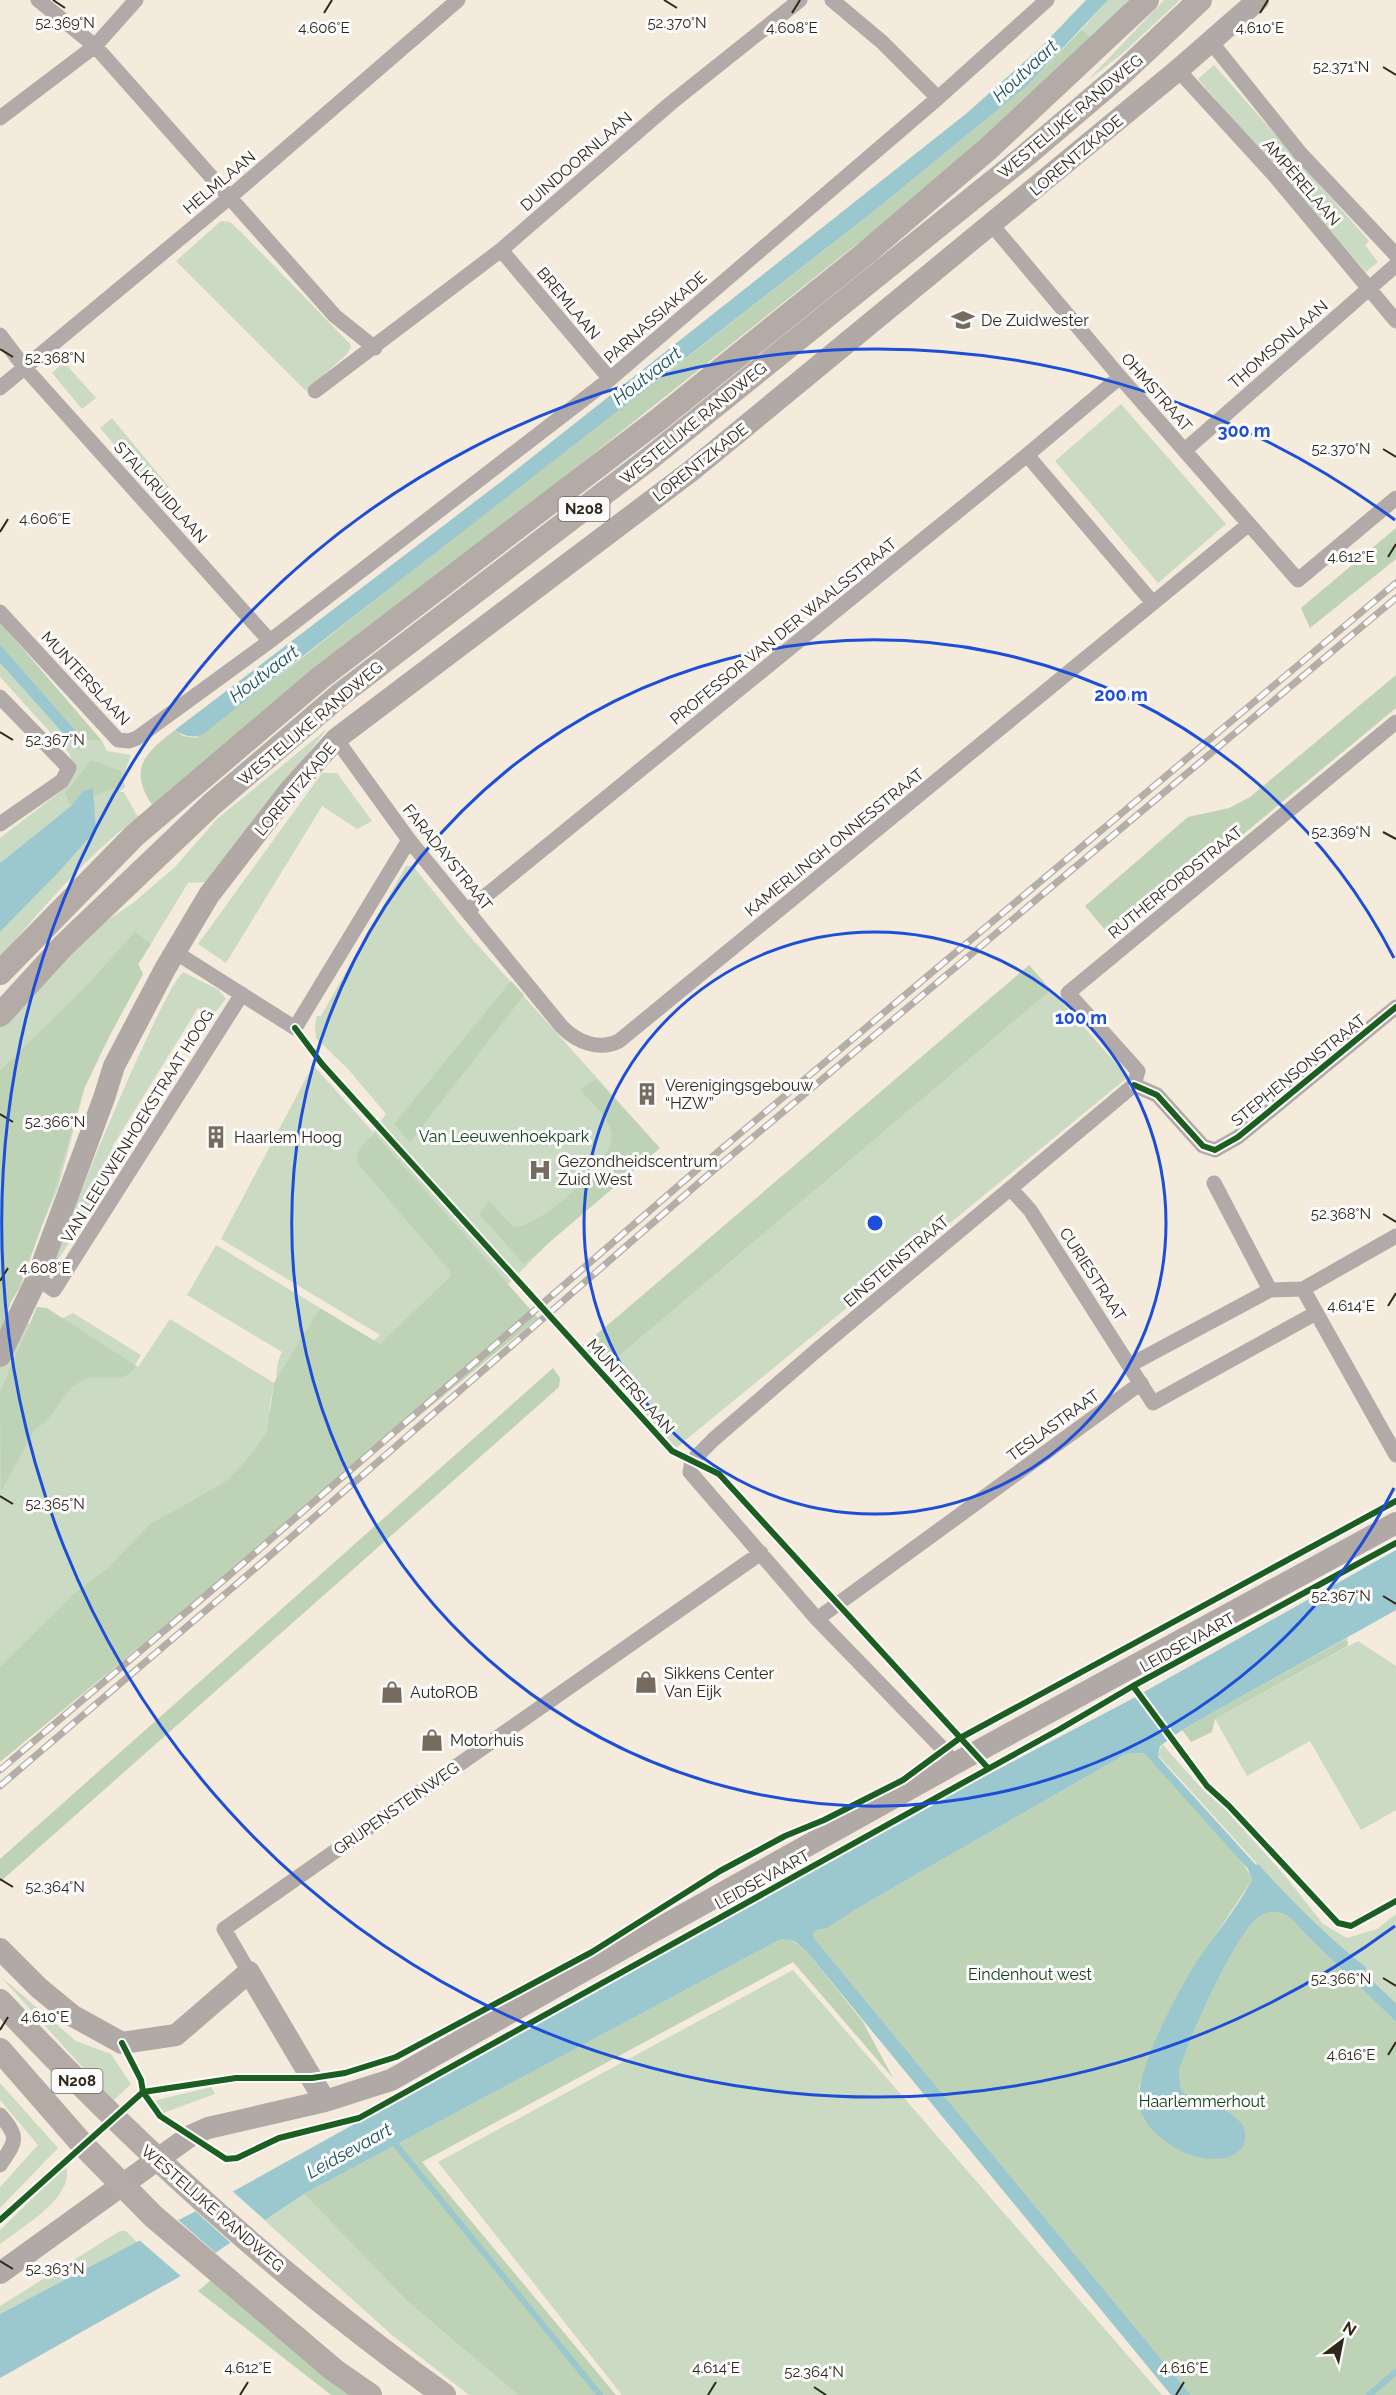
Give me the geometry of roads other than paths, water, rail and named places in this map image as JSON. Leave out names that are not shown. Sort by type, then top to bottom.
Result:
[{"type":"main road","name":"WESTELIJKE RANDWEG","points":[[0,973],[94,875],[135,836],[311,686],[658,420],[866,253],[989,148],[1147,0]]},
{"type":"main road","name":"WESTELIJKE RANDWEG","points":[[0,1015],[63,946],[212,804],[332,702],[649,459],[1025,156],[1120,75],[1200,0]]},
{"type":"main road","name":"WESTELIJKE RANDWEG","points":[[0,2001],[155,2159],[257,2249],[368,2339],[444,2395]]},
{"type":"main road","name":"N208","points":[[0,2050],[120,2186],[214,2270],[334,2370],[370,2395]]},
{"type":"street","points":[[38,0],[95,46],[336,316],[375,348]]},
{"type":"street","points":[[0,118],[95,46],[136,0]]},
{"type":"street","name":"HELMLAAN","points":[[0,388],[230,197],[458,0]]},
{"type":"street","name":"DUINDOORNLAAN","points":[[315,391],[375,348],[501,250],[671,103],[800,0]]},
{"type":"street","points":[[832,0],[882,42],[938,99]]},
{"type":"street","name":"PARNASSIAKADE","points":[[270,641],[610,379],[938,99],[1047,0]]},
{"type":"street","name":"LORENTZKADE","points":[[0,1356],[37,1278],[114,1066],[175,951],[209,895],[290,790],[336,739],[691,471],[992,225],[1258,0]]},
{"type":"street","name":"AMPÈRELAAN","points":[[1211,42],[1300,153],[1396,255]]},
{"type":"street","name":"AMPÈRELAAN","points":[[1178,70],[1275,176],[1396,321]]},
{"type":"street","name":"OHMSTRAAT","points":[[992,225],[1120,377],[1298,580],[1396,498]]},
{"type":"street","name":"BREMLAAN","points":[[501,250],[610,379]]},
{"type":"street","name":"THOMSONLAAN","points":[[1185,450],[1396,265]]},
{"type":"street","name":"STALKRUIDLAAN","points":[[0,335],[25,368],[270,641]]},
{"type":"street","name":"PROFESSOR VAN DER WAALSSTRAAT","points":[[467,911],[1120,377]]},
{"type":"street","points":[[1026,455],[1153,603]]},
{"type":"street","name":"KAMERLINGH ONNESSTRAAT","points":[[536,993],[570,1035],[601,1046],[611,1046],[619,1041],[1249,524]]},
{"type":"street","name":"MUNTERSLAAN","points":[[0,612],[118,740],[129,741],[145,732],[270,641]]},
{"type":"street","points":[[0,697],[69,768],[62,781],[0,824]]},
{"type":"street","name":"RUTHERFORDSTRAAT","points":[[1134,1085],[1138,1071],[1068,993],[1396,722]]},
{"type":"street","name":"FARADAYSTRAAT","points":[[336,739],[409,840],[536,993]]},
{"type":"street","points":[[175,951],[295,1028],[409,840]]},
{"type":"street","name":"VAN LEEUWENHOEKSTRAAT HOOG","points":[[37,1278],[54,1290],[242,994]]},
{"type":"street","name":"STEPHENSONSTRAAT","points":[[1134,1085],[1157,1095],[1203,1146],[1215,1150],[1238,1137],[1396,1007]]},
{"type":"street","name":"EINSTEINSTRAAT","points":[[761,1553],[690,1472],[692,1461],[714,1439],[817,1350],[1134,1085]]},
{"type":"street","points":[[1214,1183],[1270,1290]]},
{"type":"street","name":"CURIESTRAAT","points":[[1011,1189],[1030,1210],[1141,1383]]},
{"type":"street","points":[[1130,1365],[1270,1290],[1303,1289],[1396,1236]]},
{"type":"street","points":[[1303,1289],[1396,1455]]},
{"type":"street","points":[[1141,1383],[1153,1403],[1316,1313]]},
{"type":"street","name":"TESLASTRAAT","points":[[817,1619],[1141,1383]]},
{"type":"street","name":"LEIDSEVAART","points":[[0,2272],[190,2136],[208,2128],[325,2101],[391,2080],[954,1764],[1396,1523]]},
{"type":"street","points":[[761,1553],[817,1619],[944,1750],[954,1764]]},
{"type":"street","name":"GRIJPENSTEINWEG","points":[[325,2101],[224,1929],[761,1553]]},
{"type":"street","points":[[0,1949],[39,1988],[73,2016],[122,2043],[176,2035],[249,1972]]},
{"type":"street","points":[[0,2115],[14,2132],[15,2139],[0,2165]]},
{"type":"water","name":"Houtvaart","points":[[1086,0],[1108,0],[1027,86],[873,212],[203,734],[189,736],[175,730],[502,481],[967,113],[1041,47]]},
{"type":"water","points":[[0,644],[84,740],[78,750],[0,663]]},
{"type":"water","points":[[93,788],[96,830],[0,932],[0,863],[71,806],[82,792]]},
{"type":"water","name":"Leidsevaart","points":[[1396,1550],[1396,1610],[1182,1730],[1160,1746],[1158,1757],[1256,1865],[1258,1864],[1323,1931],[1366,1967],[1366,1975],[1396,2003],[1396,2022],[1295,1922],[1285,1915],[1269,1913],[1262,1915],[1252,1924],[1240,1940],[1214,1987],[1179,2072],[1181,2089],[1184,2093],[1225,2110],[1242,2125],[1245,2131],[1244,2143],[1237,2153],[1213,2159],[1191,2155],[1161,2138],[1140,2110],[1139,2096],[1143,2073],[1169,2012],[1191,1971],[1252,1880],[1248,1869],[1144,1753],[1126,1754],[858,1908],[828,1928],[813,1933],[814,1938],[1191,2395],[1171,2395],[807,1952],[794,1941],[781,1939],[304,2194],[179,2277],[0,2378],[0,2314],[232,2192],[901,1820],[1128,1701]]},
{"type":"waterway","name":"Leidsevaart","points":[[392,2140],[600,2395]]},
{"type":"waterway","points":[[1369,2395],[1396,2372]]},
{"type":"railway","points":[[0,1770],[218,1585],[700,1167],[1396,583]]},
{"type":"railway","points":[[0,1786],[258,1566],[708,1175],[1396,598]]},
{"type":"place","name":"De Zuidwester","points":[[963,320]]},
{"type":"place","name":"Verenigingsgebouw “HZW”","points":[[647,1094]]},
{"type":"place","name":"Haarlem Hoog","points":[[216,1137]]},
{"type":"place","name":"Gezondheidscentrum Zuid West","points":[[540,1170]]},
{"type":"place","name":"Sikkens Center Van Eijk","points":[[646,1682]]},
{"type":"place","name":"AutoROB","points":[[392,1692]]},
{"type":"place","name":"Motorhuis","points":[[432,1740]]},
{"type":"park label","name":"Van Leeuwenhoekpark","points":[[504,1136]]},
{"type":"park label","name":"Eindenhout west","points":[[1030,1974]]},
{"type":"park label","name":"Haarlemmerhout","points":[[1202,2101]]}]
